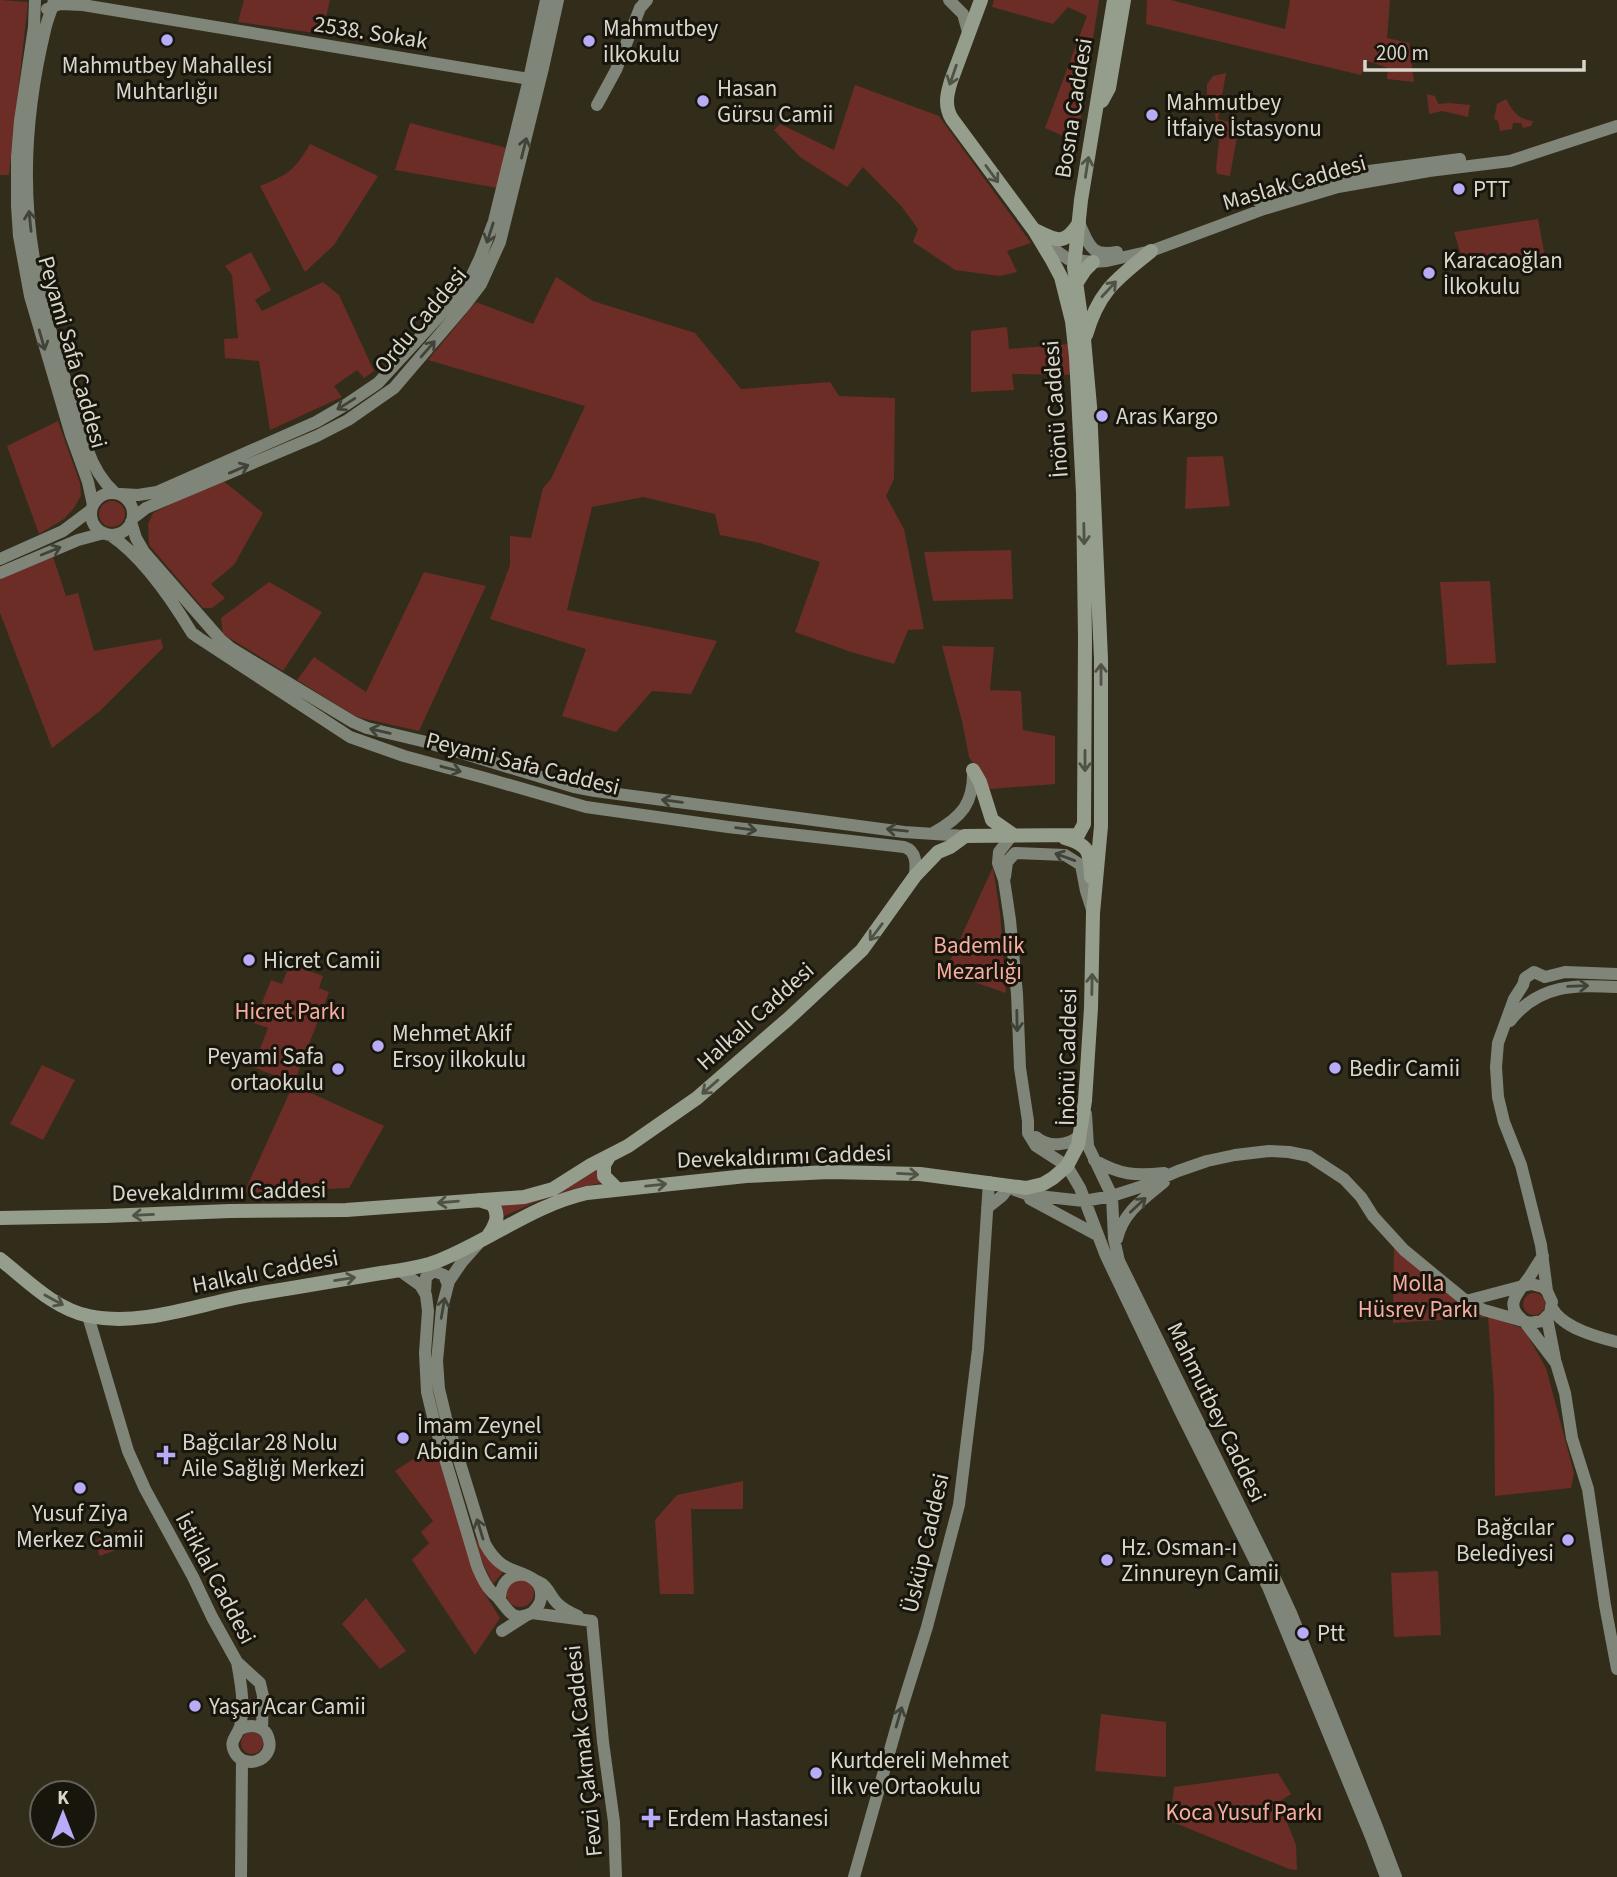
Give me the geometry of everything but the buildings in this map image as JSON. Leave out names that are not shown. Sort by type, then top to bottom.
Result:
[{"type":"main road","points":[[68,0],[83,5]]},
{"type":"main road","name":"Ordu Caddesi","points":[[117,494],[157,492],[316,422],[377,383],[457,297],[480,258],[497,208],[546,0]]},
{"type":"main road","name":"Ordu Caddesi","points":[[132,520],[146,508],[317,436],[348,420],[394,388],[465,305],[481,284],[503,232],[558,0]]},
{"type":"main road","points":[[597,105],[616,70],[640,8],[647,0]]},
{"type":"main road","points":[[951,1],[965,5],[968,0]]},
{"type":"main road","name":"İnönü Caddesi","points":[[981,0],[947,94],[949,114],[1034,230],[1061,277],[1072,321],[1076,357],[1083,493],[1084,824],[1078,835],[1057,835]]},
{"type":"main road","name":"Bosna Caddesi","points":[[1075,261],[1095,111],[1122,0]]},
{"type":"main road","points":[[951,1],[963,14],[968,32]]},
{"type":"main road","points":[[35,3],[43,9],[54,3],[83,5]]},
{"type":"main road","name":"Peyami Safa Caddesi","points":[[35,3],[16,169],[19,236],[68,424],[88,482],[92,508]]},
{"type":"main road","name":"Peyami Safa Caddesi","points":[[54,3],[42,43],[29,127],[28,201],[33,285],[45,309],[91,461],[100,478],[117,494]]},
{"type":"main road","name":"2538. Sokak","points":[[83,5],[529,79]]},
{"type":"main road","name":"Maslak Caddesi","points":[[1079,223],[1088,242],[1097,252],[1104,254],[1146,246],[1261,201],[1354,173],[1429,162],[1508,155],[1617,118]]},
{"type":"main road","name":"Maslak Caddesi","points":[[1075,261],[1107,261],[1152,251],[1264,209],[1338,187],[1510,161],[1617,126]]},
{"type":"main road","points":[[1034,230],[1058,240],[1071,234],[1079,223]]},
{"type":"main road","points":[[1034,230],[1058,252],[1075,261]]},
{"type":"main road","points":[[1084,339],[1091,314],[1105,291],[1152,251]]},
{"type":"main road","name":"İnönü Caddesi","points":[[1075,261],[1090,406],[1101,659],[1101,826],[1093,913],[1085,1101],[1088,1146],[1112,1196]]},
{"type":"main road","points":[[1076,284],[1093,262]]},
{"type":"main road","points":[[0,559],[63,531],[92,508],[102,495],[117,494],[131,504],[132,520],[123,532],[98,533],[0,573]]},
{"type":"main road","points":[[92,508],[94,524],[107,534]]},
{"type":"main road","name":"Peyami Safa Caddesi","points":[[132,520],[136,538],[144,552],[220,639],[232,649],[367,728],[422,741],[595,791],[904,831],[965,836],[1057,835]]},
{"type":"main road","name":"Peyami Safa Caddesi","points":[[107,534],[133,555],[192,632],[233,662],[350,737],[404,756],[586,807],[728,827],[904,847],[915,857],[915,876]]},
{"type":"main road","points":[[192,632],[195,620],[204,621]]},
{"type":"main road","points":[[933,833],[959,815],[968,803],[973,786],[972,770]]},
{"type":"main road","points":[[972,770],[992,820],[1013,834],[999,852],[998,863],[1004,880],[1010,920],[1020,1068],[1028,1133],[1036,1146],[1067,1166],[1084,1201]]},
{"type":"main road","points":[[1057,835],[1077,841],[1088,851],[1093,913]]},
{"type":"main road","name":"Peyami Safa Caddesi","points":[[915,876],[934,855],[965,836]]},
{"type":"main road","name":"İnönü Caddesi","points":[[1004,880],[1007,862],[1015,853],[1060,853],[1070,856],[1081,865],[1093,913]]},
{"type":"main road","name":"Halkalı Caddesi","points":[[563,1184],[628,1146],[697,1098],[788,1019],[862,950],[915,876]]},
{"type":"main road","points":[[1617,974],[1565,972],[1545,977],[1531,973],[1525,978],[1514,999],[1499,1043],[1496,1067],[1504,1122],[1521,1165],[1543,1256],[1547,1291],[1552,1302],[1549,1313],[1556,1363],[1565,1393],[1572,1437],[1588,1489],[1617,1669]]},
{"type":"main road","points":[[1541,995],[1547,985],[1545,977]]},
{"type":"main road","points":[[1523,985],[1530,995],[1541,995]]},
{"type":"main road","points":[[1504,1029],[1519,1009],[1541,995],[1569,986],[1617,987]]},
{"type":"main road","points":[[1009,1187],[1026,1188],[1043,1184],[1067,1166],[1078,1145],[1085,1101]]},
{"type":"main road","points":[[1028,1121],[1037,1139],[1042,1142],[1067,1143],[1080,1135]]},
{"type":"main road","points":[[1094,1160],[1117,1172],[1131,1175],[1178,1171],[1207,1161],[1269,1151],[1309,1156],[1344,1179],[1404,1250],[1466,1301],[1484,1310],[1536,1323],[1549,1313]]},
{"type":"main road","points":[[610,1155],[604,1166],[604,1176],[617,1189]]},
{"type":"main road","points":[[1115,1250],[1120,1225],[1134,1208],[1178,1171]]},
{"type":"main road","name":"Devekaldırımı Caddesi","points":[[542,1208],[573,1196],[617,1189],[746,1176],[829,1172],[920,1174],[989,1182],[1029,1195],[1084,1201],[1112,1196],[1178,1171]]},
{"type":"main road","name":"Üsküp Caddesi","points":[[854,1877],[927,1628],[959,1505],[978,1349],[989,1182]]},
{"type":"main road","name":"Devekaldırımı Caddesi","points":[[0,1218],[346,1210],[524,1196],[563,1184]]},
{"type":"main road","points":[[988,1208],[1009,1187]]},
{"type":"main road","points":[[1009,1187],[1097,1235]]},
{"type":"main road","name":"Mahmutbey Caddesi","points":[[1112,1196],[1115,1250],[1291,1613],[1396,1877]]},
{"type":"main road","points":[[477,1200],[488,1201],[495,1207],[496,1222],[449,1281],[442,1308],[437,1361],[439,1389],[477,1566],[485,1585],[513,1615],[530,1614],[592,1621]]},
{"type":"main road","name":"Mahmutbey Caddesi","points":[[1084,1201],[1106,1256],[1268,1587],[1386,1877]]},
{"type":"main road","name":"Halkalı Caddesi","points":[[0,1259],[43,1294],[60,1304],[88,1316],[135,1319],[196,1308],[237,1297],[436,1262],[542,1208]]},
{"type":"main road","points":[[1466,1301],[1521,1289],[1543,1256]]},
{"type":"main road","points":[[399,1270],[425,1292]]},
{"type":"main road","points":[[448,1285],[441,1272],[434,1271],[426,1277],[427,1392],[458,1480],[485,1544],[492,1556],[504,1566],[547,1588],[556,1602],[569,1612],[592,1621]]},
{"type":"main road","points":[[1547,1291],[1531,1284],[1516,1293],[1513,1306],[1556,1363]]},
{"type":"main road","points":[[1549,1313],[1591,1335],[1617,1342]]},
{"type":"main road","name":"İstiklal Caddesi","points":[[88,1316],[128,1451],[145,1489],[237,1662],[243,1698],[239,1730]]},
{"type":"main road","points":[[518,1574],[531,1578],[541,1592],[537,1609],[502,1631],[505,1623],[502,1586],[506,1580],[518,1574]]},
{"type":"main road","name":"Fevzi Çakmak Caddesi","points":[[592,1621],[603,1741],[614,1822],[616,1877]]},
{"type":"main road","name":"İstiklal Caddesi","points":[[237,1662],[260,1683],[263,1696],[262,1729]]},
{"type":"main road","points":[[251,1725],[262,1729],[269,1739],[269,1750],[262,1759],[247,1761],[236,1755],[233,1745],[239,1730],[251,1725]]},
{"type":"main road","points":[[241,1877],[243,1797],[247,1761]]},
{"type":"green space","points":[[0,0],[28,2],[9,175],[0,175]]},
{"type":"green space","points":[[244,0],[330,0],[322,34],[238,22]]},
{"type":"green space","points":[[994,0],[1099,0],[1077,142],[1045,128],[1087,16],[1068,7],[1053,24],[992,7]]},
{"type":"green space","points":[[1147,0],[1171,0],[1285,29],[1290,0],[1390,0],[1387,38],[1409,43],[1414,82],[1387,79],[1388,68],[1367,61],[1361,75],[1146,24]]},
{"type":"green space","points":[[1226,73],[1218,119],[1239,125],[1230,176],[1217,174],[1219,140],[1215,114],[1207,97],[1207,84],[1213,76]]},
{"type":"green space","points":[[855,85],[939,116],[1031,243],[1007,251],[1017,272],[999,276],[955,270],[913,242],[918,229],[902,207],[863,167],[847,187],[800,157],[774,130],[780,124],[834,150]]},
{"type":"green space","points":[[1427,94],[1435,96],[1438,104],[1470,105],[1468,117],[1442,111],[1429,114]]},
{"type":"green space","points":[[1506,99],[1516,114],[1533,121],[1531,126],[1523,128],[1521,123],[1513,123],[1512,129],[1500,131],[1498,121],[1494,119],[1497,104]]},
{"type":"green space","points":[[410,123],[507,148],[498,188],[395,170]]},
{"type":"green space","points":[[310,144],[378,176],[334,245],[305,272],[260,186],[290,171]]},
{"type":"green space","points":[[1538,219],[1545,257],[1464,265],[1454,232]]},
{"type":"green space","points":[[251,252],[271,290],[255,300],[262,311],[323,282],[339,295],[374,371],[364,378],[357,370],[334,386],[342,397],[270,430],[259,361],[225,358],[224,339],[238,338],[232,275],[225,266]]},
{"type":"green space","points":[[556,277],[593,301],[695,333],[741,389],[830,382],[839,396],[895,398],[894,479],[886,496],[904,529],[924,629],[908,630],[894,664],[795,632],[820,562],[760,543],[720,535],[715,514],[643,497],[592,507],[567,610],[717,641],[691,694],[652,691],[616,732],[562,716],[586,649],[490,619],[510,565],[510,536],[531,538],[543,488],[551,479],[585,406],[428,360],[476,302],[533,324]]},
{"type":"green space","points":[[1007,327],[1009,349],[1070,344],[1073,375],[1012,374],[1014,390],[971,392],[971,331]]},
{"type":"green space","points":[[58,421],[80,483],[81,496],[64,519],[39,534],[7,446]]},
{"type":"green space","points":[[1223,456],[1230,506],[1185,509],[1187,457]]},
{"type":"green space","points":[[221,479],[263,513],[234,565],[211,584],[225,598],[212,608],[203,608],[149,545],[148,524],[153,513]]},
{"type":"green space","points":[[112,501],[121,505],[125,514],[121,523],[112,527],[103,523],[99,514],[103,505]]},
{"type":"green space","points":[[1011,550],[1013,599],[933,601],[924,552]]},
{"type":"green space","points":[[53,557],[66,596],[78,593],[94,651],[161,639],[163,648],[100,711],[52,748],[0,613],[0,579]]},
{"type":"green space","points":[[424,572],[486,586],[419,731],[357,717],[297,680],[314,657],[366,692]]},
{"type":"green space","points":[[1490,581],[1496,663],[1447,665],[1440,582]]},
{"type":"green space","points":[[269,582],[322,612],[283,671],[223,634],[221,618]]},
{"type":"green space","points":[[942,646],[994,647],[990,690],[1021,691],[1023,730],[1055,736],[1055,784],[990,789],[969,757]]},
{"type":"green space","name":"Bademlik Mezarlığı","points":[[993,867],[1000,913],[1006,993],[945,972]]},
{"type":"green space","name":"Hicret Parkı","points":[[290,964],[323,976],[319,988],[329,992],[294,1083],[253,1067],[268,1028],[254,1023],[271,980],[282,984]]},
{"type":"green space","points":[[42,1065],[75,1080],[43,1140],[10,1124]]},
{"type":"green space","points":[[293,1085],[384,1126],[349,1188],[244,1193]]},
{"type":"green space","points":[[598,1167],[605,1182],[572,1189],[504,1216],[501,1204]]},
{"type":"green space","name":"Molla Hüsrev Parkı","points":[[1394,1243],[1488,1316],[1524,1329],[1546,1368],[1574,1473],[1571,1488],[1495,1496],[1494,1394],[1488,1317],[1393,1323]]},
{"type":"green space","points":[[1534,1293],[1542,1296],[1545,1304],[1542,1312],[1534,1315],[1526,1312],[1523,1304],[1526,1296]]},
{"type":"green space","points":[[435,1445],[480,1586],[500,1618],[475,1655],[412,1560],[429,1543],[421,1532],[433,1521],[395,1471]]},
{"type":"green space","points":[[743,1481],[743,1509],[691,1509],[694,1594],[660,1594],[655,1520],[677,1495]]},
{"type":"green space","points":[[120,1530],[126,1546],[100,1556],[94,1541]]},
{"type":"green space","points":[[476,1539],[487,1556],[504,1571],[493,1584],[479,1556]]},
{"type":"green space","points":[[1438,1571],[1441,1635],[1394,1637],[1391,1573]]},
{"type":"green space","points":[[520,1579],[530,1583],[534,1593],[530,1603],[520,1607],[510,1603],[506,1593],[510,1583]]},
{"type":"green space","points":[[366,1598],[406,1651],[380,1669],[342,1624]]},
{"type":"green space","points":[[1101,1714],[1166,1722],[1166,1777],[1095,1771]]},
{"type":"green space","points":[[252,1732],[260,1735],[263,1743],[260,1751],[252,1754],[244,1751],[241,1743],[244,1735]]},
{"type":"green space","name":"Koca Yusuf Parkı","points":[[1278,1773],[1291,1794],[1279,1802],[1296,1845],[1297,1870],[1170,1821],[1174,1787]]},
{"type":"place","name":"Mahmutbey Mahallesi Muhtarlığıı","points":[[167,40]]},
{"type":"place","name":"Mahmutbey ilkokulu","points":[[589,41]]},
{"type":"place","name":"Hasan Gürsu Camii","points":[[703,101]]},
{"type":"place","name":"Mahmutbey İtfaiye İstasyonu","points":[[1152,115]]},
{"type":"place","name":"PTT","points":[[1459,189]]},
{"type":"place","name":"Karacaoğlan İlkokulu","points":[[1429,273]]},
{"type":"place","name":"Aras Kargo","points":[[1102,416]]},
{"type":"place","name":"Hicret Camii","points":[[249,960]]},
{"type":"place","name":"Mehmet Akif Ersoy ilkokulu","points":[[378,1046]]},
{"type":"place","name":"Bedir Camii","points":[[1335,1068]]},
{"type":"place","name":"Peyami Safa ortaokulu","points":[[338,1069]]},
{"type":"place","name":"İmam Zeynel Abidin Camii","points":[[403,1438]]},
{"type":"place","name":"Bağcılar 28 Nolu Aile Sağlığı Merkezi","points":[[166,1455]]},
{"type":"place","name":"Yusuf Ziya Merkez Camii","points":[[80,1488]]},
{"type":"place","name":"Bağcılar Belediyesi","points":[[1568,1540]]},
{"type":"place","name":"Hz. Osman-ı Zinnureyn Camii","points":[[1107,1560]]},
{"type":"place","name":"Ptt","points":[[1303,1633]]},
{"type":"place","name":"Yaşar Acar Camii","points":[[195,1706]]},
{"type":"place","name":"Kurtdereli Mehmet İlk ve Ortaokulu","points":[[816,1773]]},
{"type":"place","name":"Erdem Hastanesi","points":[[651,1818]]}]
